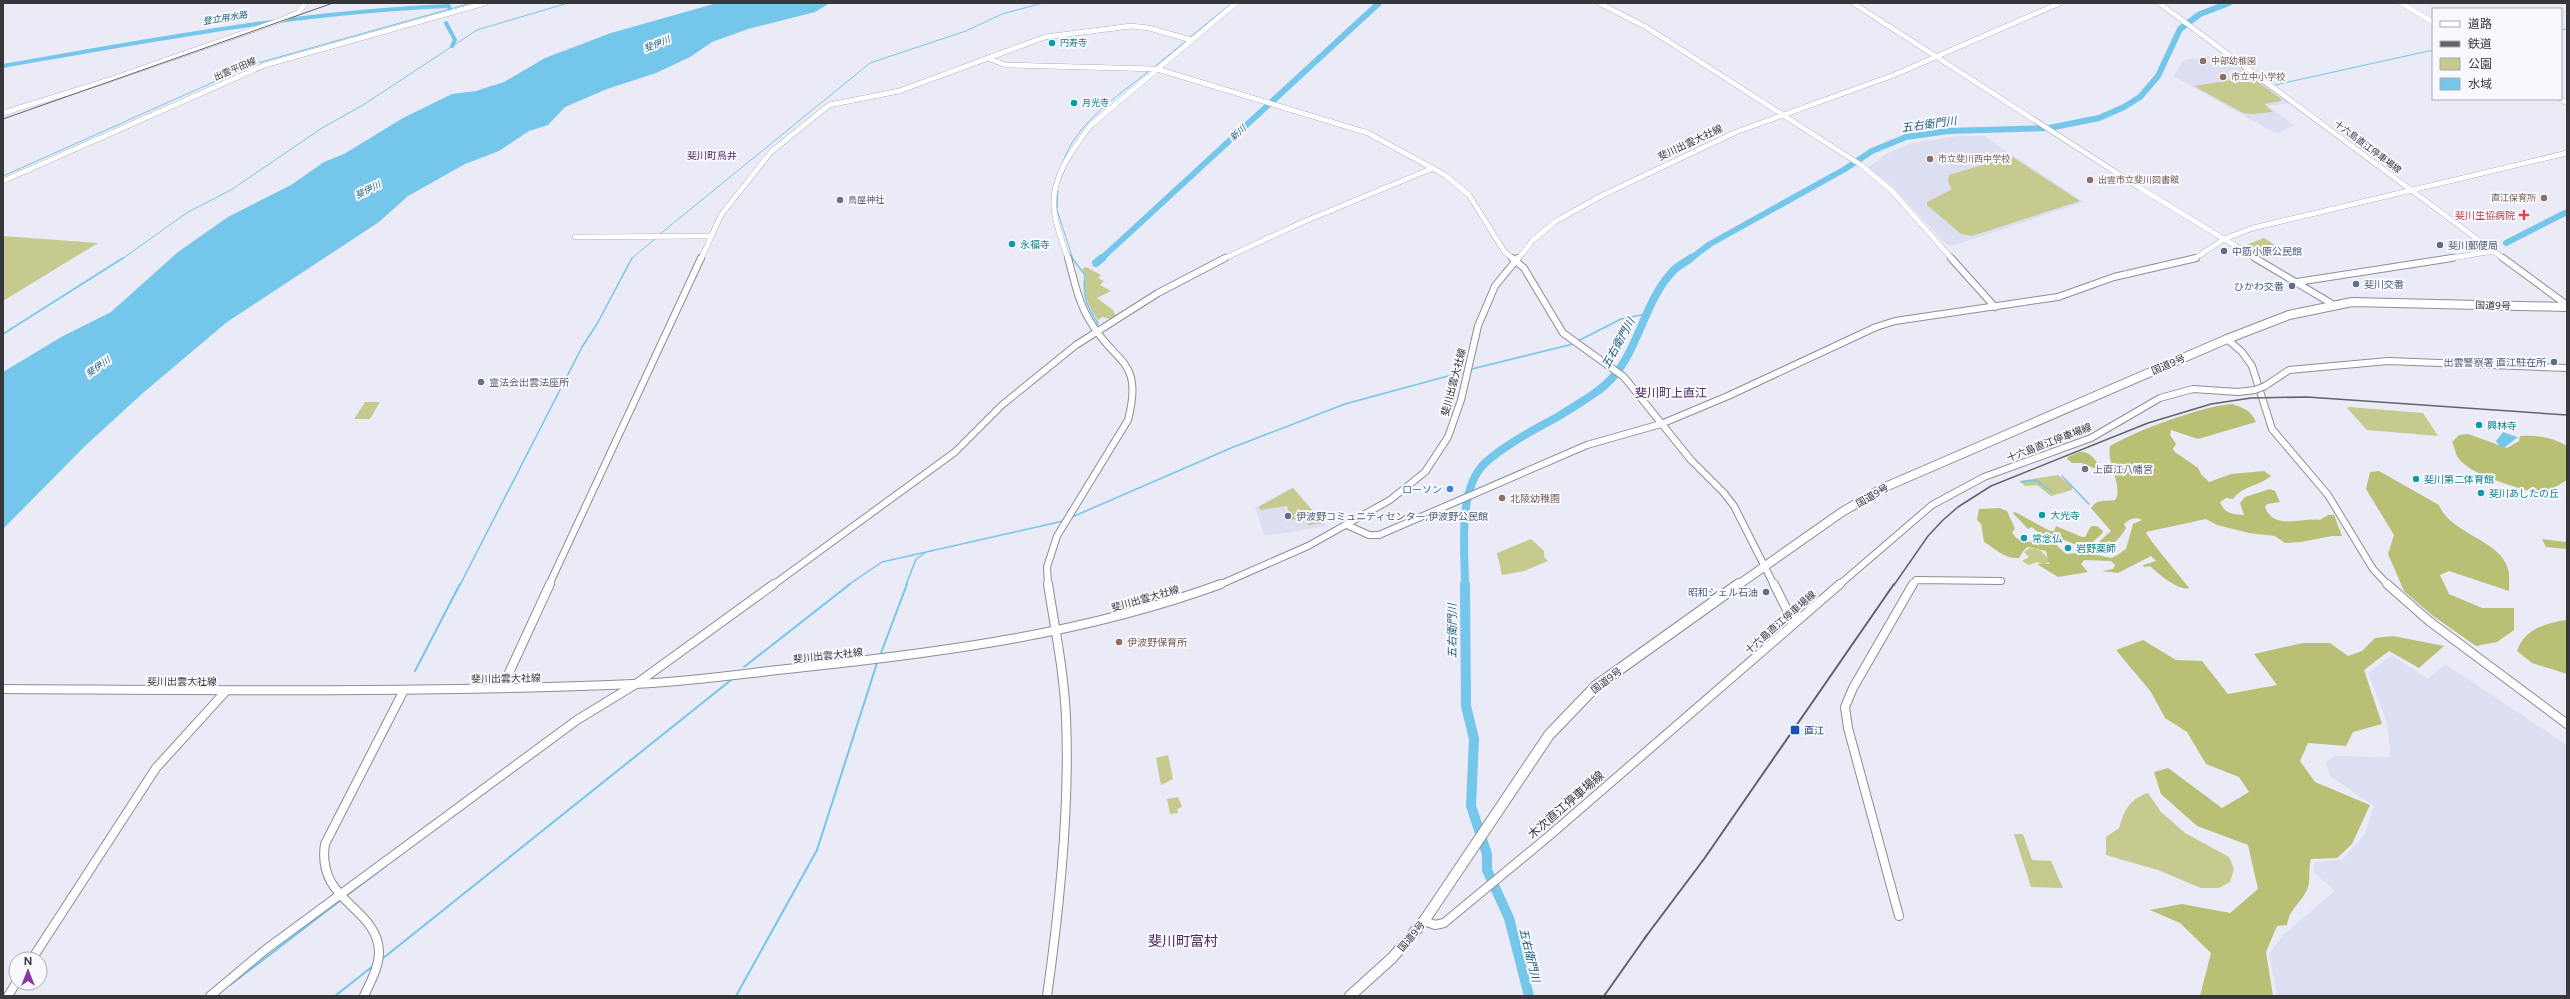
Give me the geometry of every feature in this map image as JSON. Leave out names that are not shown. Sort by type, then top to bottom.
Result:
[{"type":"highway","name":"国道9号","points":[[1350,996],[1392,958],[1424,921],[1549,735],[1596,686],[1766,568],[1842,512],[1887,485],[2227,339],[2289,316],[2334,305],[2378,302],[2567,306]]},
{"type":"street","points":[[3,113],[109,80],[281,20],[299,12],[305,3]]},
{"type":"street","name":"出雲平田線","points":[[3,181],[265,65],[485,3]]},
{"type":"street","points":[[1047,996],[1055,941],[1066,780],[1066,717],[1057,631],[1048,585],[1047,567],[1057,536],[1128,420],[1135,402],[1135,386],[1128,365],[1087,321],[1082,308],[1054,209],[1054,187],[1066,161],[1091,125],[1236,3]]},
{"type":"street","points":[[1599,3],[1646,27],[1861,165],[1892,191],[1996,307]]},
{"type":"street","points":[[1853,3],[2140,188],[2334,305]]},
{"type":"street","name":"斐川出雲大社線","points":[[3,689],[79,691],[404,690],[636,684],[920,655],[1057,631],[1171,601],[1220,585],[1270,564],[1347,526],[1409,486],[1436,458],[1448,437],[1461,400],[1485,306],[1495,286],[1514,260],[1533,240],[1556,221],[1580,207],[1717,140],[1894,75],[2060,3]]},
{"type":"street","name":"十六島直江停車場線","points":[[2158,3],[2567,306]]},
{"type":"street","points":[[2401,3],[2432,21]]},
{"type":"street","points":[[502,688],[721,215],[771,152],[829,105],[899,91],[1045,37],[1131,26],[1149,28],[1191,40]]},
{"type":"street","points":[[987,58],[1006,65],[1157,69],[1368,133],[1454,180],[1469,195],[1504,251],[1524,268],[1563,333],[1612,367],[1621,375],[1691,460],[1724,493],[1734,506],[1788,612],[1797,620]]},
{"type":"street","points":[[1347,526],[1369,535],[1379,535],[1587,445],[1661,424],[1728,396],[1876,327],[1895,321],[2058,297],[2114,277],[2192,260],[2224,239],[2253,228],[2567,153]]},
{"type":"street","points":[[210,996],[265,950],[577,720],[636,684],[914,484],[955,452],[1009,399],[1076,345],[1158,293],[1226,257],[1303,222],[1433,168]]},
{"type":"street","points":[[576,237],[711,236]]},
{"type":"street","points":[[2297,282],[2494,251]]},
{"type":"street","points":[[2227,339],[2242,352],[2252,366],[2272,429],[2328,495],[2373,569],[2398,596],[2567,724]]},
{"type":"street","name":"十六島直江停車場線","points":[[1717,689],[1924,511],[1984,477],[2091,438],[2160,398],[2193,389],[2238,392],[2255,390],[2265,386],[2289,370],[2388,361],[2567,368]]},
{"type":"street","points":[[1899,916],[1848,728],[1845,707],[1853,688],[1916,580],[2001,581]]},
{"type":"street","name":"木次直江停車場線","points":[[1424,921],[1435,925],[1444,923],[1549,836],[1717,689]]},
{"type":"street","points":[[364,996],[376,966],[378,943],[369,927],[326,875],[322,858],[325,844],[404,690]]},
{"type":"street","points":[[37,951],[156,768],[226,691]]},
{"type":"shaded area","points":[[2225,54],[2290,103],[2268,106],[2294,125],[2277,134],[2173,76],[2184,60]]},
{"type":"shaded area","points":[[1957,136],[1984,136],[2084,202],[1952,246],[1946,244],[1891,185],[1868,168],[1884,155],[1911,143]]},
{"type":"shaded area","name":"伊波野コミュニティセンター;伊波野公民館","points":[[1293,487],[1327,526],[1265,536],[1255,508]]},
{"type":"shaded area","points":[[2392,655],[2428,679],[2445,664],[2567,745],[2567,996],[2277,996],[2269,954],[2283,935],[2335,891],[2314,872],[2314,862],[2342,860],[2365,834],[2374,806],[2330,776],[2326,762],[2335,756],[2389,757],[2390,749],[2387,723],[2368,673]]},
{"type":"green space","points":[[2251,77],[2280,98],[2281,101],[2264,104],[2273,112],[2252,114],[2243,113],[2194,86]]},
{"type":"green space","points":[[2011,156],[2080,201],[1972,236],[1961,234],[1927,205],[1927,202],[1952,189],[1948,182],[1949,175]]},
{"type":"green space","points":[[3,236],[98,243],[3,301]]},
{"type":"green space","points":[[2264,238],[2281,249],[2251,253],[2241,247]]},
{"type":"green space","points":[[1086,267],[1101,275],[1098,278],[1104,281],[1100,285],[1111,291],[1097,298],[1113,310],[1116,316],[1111,319],[1102,317],[1098,320],[1093,313],[1085,291],[1085,275],[1082,269]]},
{"type":"green space","points":[[365,402],[380,402],[370,419],[354,419]]},
{"type":"green space","points":[[2232,404],[2249,412],[2256,422],[2198,439],[2171,430],[2170,435],[2176,444],[2173,449],[2175,452],[2198,468],[2201,474],[2209,482],[2231,474],[2264,471],[2271,476],[2241,491],[2233,499],[2226,498],[2220,502],[2224,509],[2229,513],[2244,515],[2240,503],[2245,497],[2270,489],[2275,491],[2280,502],[2267,504],[2265,507],[2269,514],[2275,519],[2282,521],[2320,520],[2328,515],[2334,515],[2342,536],[2332,536],[2301,542],[2285,543],[2275,536],[2249,533],[2217,525],[2206,519],[2146,532],[2152,542],[2189,588],[2175,585],[2150,566],[2144,567],[2143,565],[2156,561],[2151,556],[2118,573],[2102,571],[2113,569],[2115,565],[2111,561],[2084,560],[2081,564],[2088,572],[2058,577],[2037,564],[2049,564],[2046,551],[2028,547],[2019,558],[2014,558],[2000,553],[1984,542],[1981,524],[1977,520],[1979,509],[1999,508],[2007,511],[2015,529],[2012,532],[2019,540],[2028,542],[2049,541],[2054,543],[2067,554],[2084,552],[2111,558],[2116,556],[2126,549],[2133,524],[2142,520],[2135,518],[2126,522],[2124,524],[2126,528],[2123,533],[2112,545],[2107,548],[2097,550],[2091,549],[2111,531],[2091,508],[2096,503],[2102,501],[2115,500],[2117,495],[2116,482],[2109,453],[2110,446],[2152,426],[2186,414]]},
{"type":"green space","points":[[2347,408],[2423,413],[2438,436],[2367,430]]},
{"type":"green space","points":[[2468,434],[2507,448],[2519,441],[2520,436],[2544,437],[2556,440],[2567,446],[2567,480],[2544,494],[2511,486],[2475,471],[2459,459],[2452,442],[2459,435]]},
{"type":"green space","points":[[2079,452],[2089,454],[2097,463],[2099,470],[2082,463],[2072,463],[2067,459],[2068,457]]},
{"type":"green space","points":[[2379,471],[2439,505],[2445,515],[2453,523],[2496,551],[2503,559],[2509,571],[2509,591],[2449,571],[2440,575],[2449,594],[2482,608],[2514,608],[2514,630],[2497,642],[2476,646],[2433,616],[2404,591],[2388,554],[2394,535],[2366,489],[2370,472]]},
{"type":"green space","points":[[2058,475],[2072,487],[2072,490],[2051,496],[2037,485],[2025,486],[2020,481]]},
{"type":"green space","points":[[1293,488],[1323,523],[1308,525],[1305,518],[1291,520],[1287,506],[1261,510],[1258,507]]},
{"type":"green space","points":[[2015,512],[2050,531],[2054,531],[2056,526],[2085,537],[2091,526],[2097,526],[2103,531],[2091,544],[2083,546],[2078,545],[2041,534],[2032,527],[2028,529],[2013,513]]},
{"type":"green space","points":[[1531,539],[1544,551],[1544,557],[1548,561],[1524,571],[1502,575],[1497,553]]},
{"type":"green space","points":[[2542,539],[2565,542],[2567,540],[2567,549],[2546,547]]},
{"type":"green space","points":[[2030,548],[2040,550],[2049,559],[2049,562],[2044,565],[2037,562],[2029,565],[2022,561],[2029,557],[2024,552]]},
{"type":"green space","points":[[2567,620],[2567,674],[2532,663],[2517,651],[2520,643],[2530,632],[2544,625]]},
{"type":"green space","points":[[2393,636],[2444,646],[2419,668],[2389,651],[2364,670],[2382,724],[2353,732],[2346,746],[2308,743],[2300,761],[2315,782],[2370,805],[2352,844],[2337,858],[2311,859],[2307,890],[2290,914],[2287,925],[2277,926],[2266,952],[2273,996],[2200,996],[2211,953],[2180,923],[2150,910],[2182,904],[2230,913],[2258,889],[2248,845],[2197,826],[2161,794],[2154,772],[2168,768],[2222,808],[2249,792],[2239,777],[2206,764],[2187,732],[2165,718],[2151,692],[2116,650],[2143,640],[2176,660],[2202,661],[2228,694],[2277,685],[2254,654],[2303,643],[2330,643],[2348,656],[2362,651],[2375,638]]},
{"type":"green space","points":[[1168,755],[1173,779],[1161,785],[1156,758]]},
{"type":"green space","points":[[2148,793],[2161,812],[2185,833],[2229,857],[2234,869],[2230,882],[2219,888],[2201,888],[2158,870],[2106,855],[2106,837],[2119,828],[2128,806],[2136,799]]},
{"type":"green space","points":[[1178,797],[1182,807],[1177,809],[1178,813],[1170,814],[1167,799]]},
{"type":"green space","points":[[2014,834],[2023,834],[2032,860],[2051,861],[2063,888],[2031,887]]},
{"type":"water","name":"斐伊川","points":[[717,3],[830,3],[815,12],[748,29],[712,42],[690,57],[656,73],[607,89],[565,107],[548,125],[529,131],[499,151],[465,164],[408,196],[379,222],[227,322],[144,392],[85,446],[3,529],[3,372],[63,336],[111,312],[178,252],[228,217],[291,185],[324,162],[344,154],[403,118],[452,94],[476,91],[504,82],[545,58],[611,33]]},
{"type":"water","points":[[2503,432],[2518,437],[2505,447],[2500,447],[2496,441]]},
{"type":"waterway","points":[[3,176],[254,64],[471,3]]},
{"type":"waterway","points":[[122,259],[188,212],[231,190],[322,128],[363,105],[477,30],[568,3]]},
{"type":"waterway","points":[[660,234],[870,63],[966,31],[1002,14],[1043,3]]},
{"type":"waterway","points":[[1189,38],[1232,3]]},
{"type":"waterway","name":"新川","points":[[1101,259],[1379,3]]},
{"type":"waterway","name":"五右衛門川","points":[[1690,259],[1710,244],[1845,169],[1872,151],[1906,137],[1948,131],[2049,128],[2099,118],[2124,107],[2140,97],[2158,76],[2180,29],[2200,14],[2229,3]]},
{"type":"waterway","name":"登立用水路","points":[[3,66],[225,28],[336,14],[449,6],[450,10]]},
{"type":"waterway","name":"登立用水路","points":[[446,23],[455,40],[452,46]]},
{"type":"waterway","points":[[2562,30],[2567,29]]},
{"type":"waterway","points":[[1154,67],[1186,41]]},
{"type":"waterway","points":[[2275,85],[2432,50]]},
{"type":"waterway","points":[[1063,162],[1077,135],[1099,111],[1149,71]]},
{"type":"waterway","points":[[1060,181],[1067,163]]},
{"type":"waterway","points":[[1058,190],[1057,210],[1073,259]]},
{"type":"waterway","points":[[2506,243],[2567,212]]},
{"type":"waterway","points":[[632,258],[656,238]]},
{"type":"waterway","points":[[3,334],[123,258]]},
{"type":"waterway","points":[[460,585],[582,347],[597,324],[632,258]]},
{"type":"waterway","points":[[1072,258],[1085,275],[1084,288],[1086,300],[1098,323],[1096,325]]},
{"type":"waterway","name":"新川","points":[[1096,263],[1102,258]]},
{"type":"waterway","name":"五右衛門川","points":[[1465,585],[1464,521],[1466,504],[1476,475],[1485,463],[1493,456],[1520,438],[1594,394],[1613,377],[1630,351],[1649,308],[1664,282],[1676,268],[1691,258]]},
{"type":"waterway","points":[[1578,341],[1621,319],[1646,314]]},
{"type":"waterway","points":[[1472,369],[1573,344]]},
{"type":"waterway","points":[[1072,517],[1231,448],[1345,404],[1459,373]]},
{"type":"waterway","points":[[2062,476],[2089,504]]},
{"type":"waterway","points":[[2021,482],[2036,480],[2052,492]]},
{"type":"waterway","points":[[848,585],[882,562],[1063,521]]},
{"type":"waterway","points":[[906,585],[916,559],[925,553]]},
{"type":"waterway","points":[[415,671],[460,584]]},
{"type":"waterway","points":[[744,667],[850,584]]},
{"type":"waterway","points":[[881,653],[907,584]]},
{"type":"waterway","name":"五右衛門川","points":[[1465,584],[1466,706],[1474,739],[1471,806],[1487,854],[1487,870],[1509,918],[1529,996]]},
{"type":"waterway","points":[[736,996],[817,850],[877,663]]},
{"type":"waterway","points":[[382,959],[731,680]]},
{"type":"waterway","points":[[346,896],[386,866]]},
{"type":"waterway","points":[[230,985],[341,900]]},
{"type":"waterway","points":[[335,996],[373,966]]},
{"type":"railway","points":[[3,119],[333,3]]},
{"type":"railway","points":[[1894,585],[1928,536],[1943,520],[1958,507],[1991,486],[2148,423],[2211,404],[2251,398],[2307,397],[2567,415]]},
{"type":"railway","points":[[1647,935],[1704,859],[1894,584]]},
{"type":"railway","points":[[1604,996],[1647,935]]},
{"type":"railway","points":[[1644,939],[1647,935]]},
{"type":"place","name":"円寿寺","points":[[1052,43]]},
{"type":"place","name":"中部幼稚園","points":[[2203,61]]},
{"type":"place","name":"市立中小学校","points":[[2223,77]]},
{"type":"place","name":"月光寺","points":[[1074,103]]},
{"type":"place","name":"市立斐川西中学校","points":[[1930,159]]},
{"type":"place","name":"出雲市立斐川図書館","points":[[2090,180]]},
{"type":"place","name":"直江保育所","points":[[2544,198]]},
{"type":"place","name":"鳥屋神社","points":[[840,200]]},
{"type":"place","name":"斐川生協病院","points":[[2524,215]]},
{"type":"place","name":"永福寺","points":[[1012,244]]},
{"type":"place","name":"斐川郵便局","points":[[2440,245]]},
{"type":"place","name":"中筋小原公民館","points":[[2224,251]]},
{"type":"place","name":"斐川交番","points":[[2356,284]]},
{"type":"place","name":"ひかわ交番","points":[[2292,286]]},
{"type":"place","name":"出雲警察署 直江駐在所","points":[[2554,362]]},
{"type":"place","name":"霊法会出雲法座所","points":[[481,382]]},
{"type":"place","name":"興林寺","points":[[2479,425]]},
{"type":"place","name":"上直江八幡宮","points":[[2085,469]]},
{"type":"place","name":"斐川第二体育館","points":[[2416,479]]},
{"type":"place","name":"ローソン","points":[[1450,489]]},
{"type":"place","name":"斐川あしたの丘","points":[[2481,493]]},
{"type":"place","name":"北陵幼稚園","points":[[1502,498]]},
{"type":"place","name":"大光寺","points":[[2042,515]]},
{"type":"place","name":"伊波野コミュニティセンター;伊波野公民館","points":[[1288,516]]},
{"type":"place","name":"常念仏","points":[[2024,538]]},
{"type":"place","name":"岩野薬師","points":[[2068,548]]},
{"type":"place","name":"昭和シェル石油","points":[[1766,592]]},
{"type":"place","name":"伊波野保育所","points":[[1119,642]]},
{"type":"place","name":"直江","points":[[1795,730]]},
{"type":"district","name":"斐川町鳥井","points":[[712,155]]},
{"type":"district","name":"斐川町上直江","points":[[1671,393]]},
{"type":"district","name":"斐川町富村","points":[[1183,941]]}]
